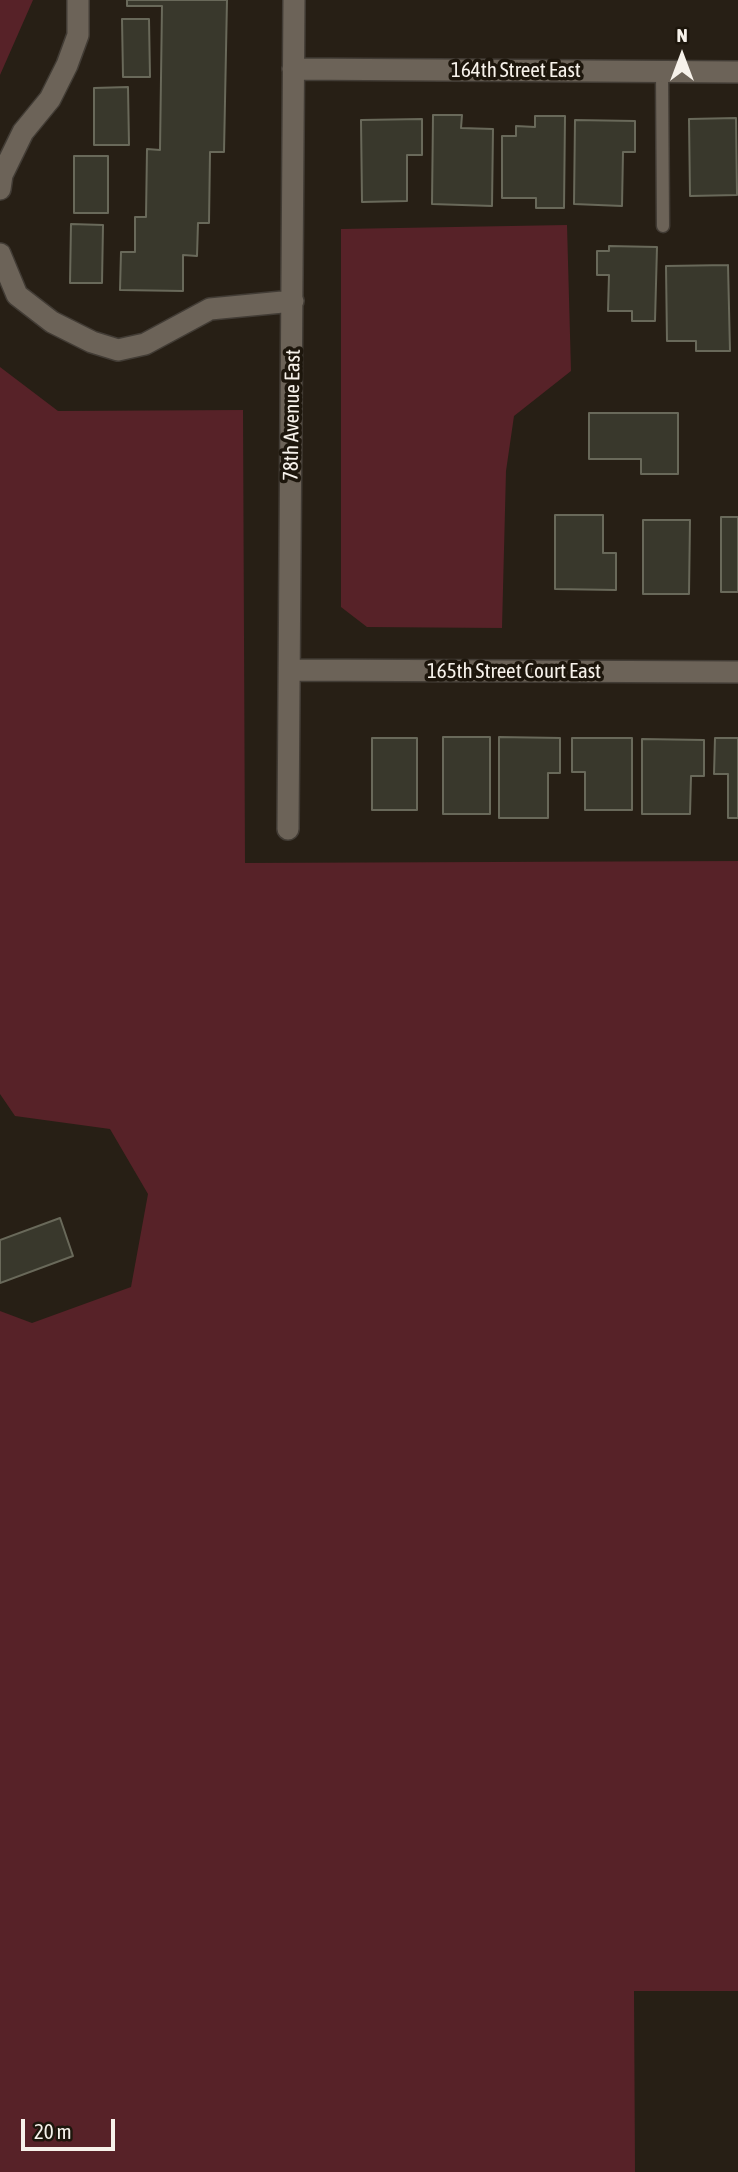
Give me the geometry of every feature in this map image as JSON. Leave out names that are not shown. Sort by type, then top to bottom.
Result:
[{"type":"street","points":[[0,189],[2,175],[23,132],[50,99],[67,65],[78,35],[78,0]]},
{"type":"street","name":"78th Avenue East","points":[[288,829],[294,0]]},
{"type":"street","name":"164th Street East","points":[[293,69],[738,72]]},
{"type":"street","points":[[0,254],[17,295],[52,322],[92,342],[118,350],[145,344],[210,309],[293,301]]},
{"type":"street","name":"165th Street Court East","points":[[290,670],[738,672]]},
{"type":"lane","points":[[662,70],[663,226]]},
{"type":"shaded area","points":[[0,0],[33,0],[0,75]]},
{"type":"shaded area","points":[[567,225],[571,371],[514,416],[506,471],[502,628],[367,627],[341,607],[341,229]]},
{"type":"shaded area","points":[[0,367],[58,411],[243,410],[245,863],[738,861],[738,1991],[634,1991],[635,2172],[0,2172],[0,1311],[32,1323],[131,1287],[148,1194],[110,1129],[15,1116],[0,1094]]},
{"type":"building","points":[[127,0],[227,0],[224,152],[210,152],[209,223],[198,223],[197,256],[183,255],[183,291],[120,290],[121,252],[135,252],[135,217],[146,217],[147,149],[160,150],[162,6],[127,6]]},
{"type":"building","points":[[122,19],[149,19],[150,77],[123,77]]},
{"type":"building","points":[[128,87],[129,145],[94,145],[94,88]]},
{"type":"building","points":[[433,115],[462,115],[461,128],[493,129],[492,206],[432,204]]},
{"type":"building","points":[[535,116],[565,116],[564,208],[536,208],[536,198],[502,198],[502,136],[516,136],[516,126],[535,127]]},
{"type":"building","points":[[736,118],[737,195],[690,196],[689,119]]},
{"type":"building","points":[[422,119],[422,155],[407,155],[407,201],[362,202],[361,120]]},
{"type":"building","points":[[575,120],[635,121],[635,152],[623,152],[622,206],[574,204]]},
{"type":"building","points":[[74,156],[108,156],[108,213],[74,213]]},
{"type":"building","points":[[71,224],[103,225],[102,283],[70,283]]},
{"type":"building","points":[[609,246],[657,247],[655,321],[632,321],[632,311],[608,311],[609,275],[597,275],[597,251],[609,251]]},
{"type":"building","points":[[728,265],[730,351],[696,351],[696,341],[667,341],[666,266]]},
{"type":"building","points":[[589,413],[678,413],[678,474],[641,474],[641,459],[589,459]]},
{"type":"building","points":[[555,515],[603,515],[603,553],[616,553],[616,590],[555,589]]},
{"type":"building","points":[[721,517],[738,517],[738,592],[721,592]]},
{"type":"building","points":[[643,520],[690,520],[689,594],[643,594]]},
{"type":"building","points":[[443,737],[490,737],[490,814],[443,814]]},
{"type":"building","points":[[499,737],[560,738],[560,773],[548,773],[548,818],[499,818]]},
{"type":"building","points":[[372,738],[417,738],[417,810],[372,810]]},
{"type":"building","points":[[572,738],[632,738],[632,810],[585,810],[585,772],[572,772]]},
{"type":"building","points":[[715,738],[738,738],[738,818],[728,818],[728,774],[714,774]]},
{"type":"building","points":[[642,739],[704,740],[704,776],[691,776],[690,814],[642,814]]},
{"type":"building","points":[[60,1218],[73,1256],[0,1283],[0,1240]]}]
